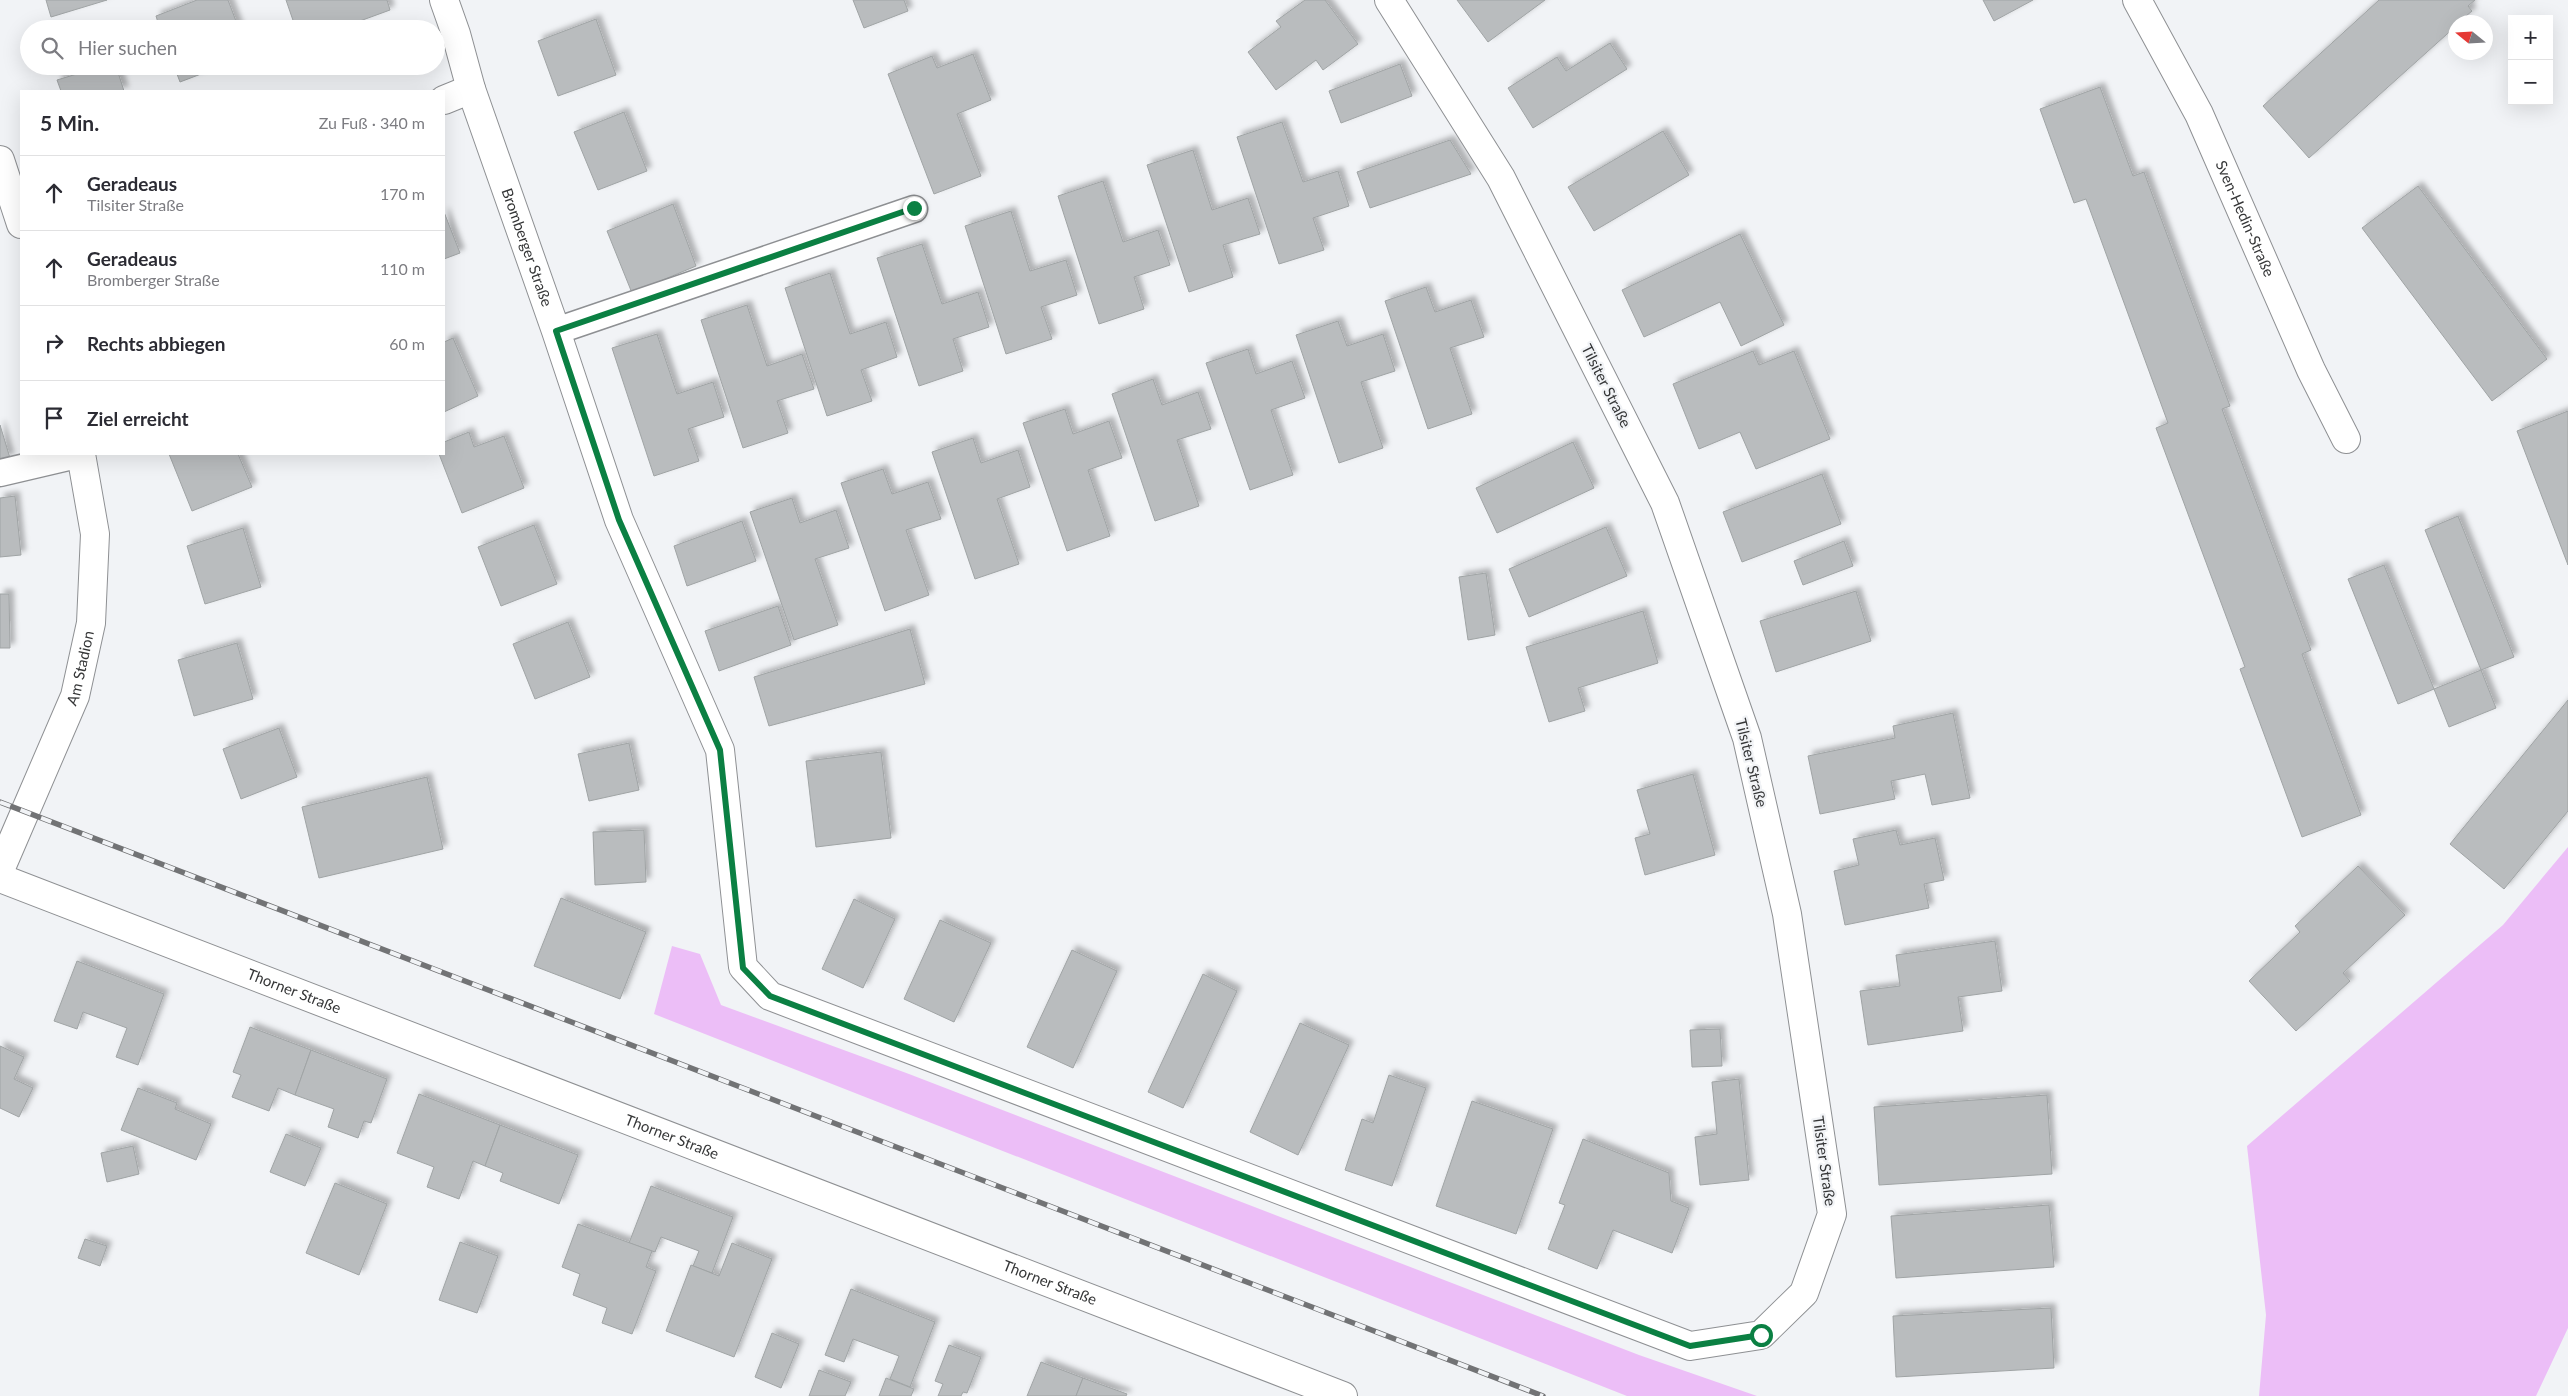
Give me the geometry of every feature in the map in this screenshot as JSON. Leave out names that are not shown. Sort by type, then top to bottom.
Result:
[{"type":"street","name":"Bromberger Straße","points":[[444,0],[472,90],[556,331],[619,520],[720,750],[743,968],[770,996]]},
{"type":"street","name":"Tilsiter Straße","points":[[770,996],[1690,1346],[1761,1335],[1804,1293],[1832,1214],[1787,914],[1747,738],[1665,503],[1501,178],[1389,0]]},
{"type":"street","name":"Sven-Hedin-Straße","points":[[2137,0],[2199,114],[2311,370],[2346,439]]},
{"type":"street","points":[[445,100],[472,90]]},
{"type":"street","points":[[0,160],[20,221]]},
{"type":"street","name":"Am Stadion","points":[[0,870],[75,696],[91,623],[95,534],[81,455]]},
{"type":"street","name":"Thorner Straße","points":[[0,878],[1343,1396]]},
{"type":"lane","points":[[556,331],[914,208]]},
{"type":"lane","points":[[0,474],[77,455]]},
{"type":"shaded area","points":[[2568,847],[2568,1328],[2536,1396],[2259,1396],[2266,1315],[2247,1146],[2503,925]]},
{"type":"shaded area","points":[[672,946],[700,954],[721,1005],[909,1074],[1639,1355],[1757,1396],[1627,1396],[654,1014]]},
{"type":"building","points":[[46,0],[107,0],[51,17]]},
{"type":"building","points":[[197,0],[228,0],[236,20],[157,20],[156,16]]},
{"type":"building","points":[[286,0],[387,0],[390,10],[363,20],[293,20]]},
{"type":"building","points":[[853,0],[904,0],[908,11],[864,28]]},
{"type":"building","points":[[1305,0],[1325,0],[1358,44],[1323,70],[1316,60],[1276,90],[1248,52],[1281,27],[1276,21]]},
{"type":"building","points":[[1457,0],[1545,0],[1488,42]]},
{"type":"building","points":[[1983,0],[2033,0],[1994,21]]},
{"type":"building","points":[[2379,0],[2475,0],[2468,6],[2472,11],[2467,15],[2448,15],[2448,33],[2309,158],[2263,106]]},
{"type":"building","points":[[596,19],[616,75],[558,96],[538,41]]},
{"type":"building","points":[[1610,43],[1627,69],[1533,128],[1508,88],[1557,57],[1566,71]]},
{"type":"building","points":[[973,54],[991,100],[957,114],[981,176],[934,194],[888,74],[932,56],[937,68]]},
{"type":"building","points":[[1400,64],[1412,96],[1341,123],[1329,91]]},
{"type":"building","points":[[73,75],[119,75],[124,90],[61,90],[57,80]]},
{"type":"building","points":[[177,75],[198,75],[180,82]]},
{"type":"building","points":[[2100,87],[2133,176],[2144,172],[2230,406],[2222,409],[2311,650],[2302,654],[2361,815],[2302,837],[2240,669],[2245,667],[2156,428],[2168,423],[2086,199],[2074,203],[2040,109]]},
{"type":"building","points":[[624,112],[647,171],[598,190],[574,132]]},
{"type":"building","points":[[1282,122],[1303,182],[1338,171],[1349,206],[1313,218],[1324,250],[1279,264],[1237,137]]},
{"type":"building","points":[[1663,131],[1689,175],[1594,231],[1568,187]]},
{"type":"building","points":[[1450,140],[1471,174],[1370,208],[1357,172]]},
{"type":"building","points":[[1193,150],[1212,210],[1248,198],[1260,234],[1223,245],[1233,277],[1189,292],[1147,165]]},
{"type":"building","points":[[1103,181],[1123,242],[1158,230],[1170,265],[1134,277],[1144,309],[1099,324],[1058,196]]},
{"type":"building","points":[[2418,186],[2547,359],[2492,401],[2362,228]]},
{"type":"building","points":[[673,204],[696,266],[632,293],[607,231]]},
{"type":"building","points":[[1011,211],[1030,271],[1066,260],[1077,295],[1041,307],[1052,339],[1006,354],[965,226]]},
{"type":"building","points":[[445,215],[460,253],[445,259]]},
{"type":"building","points":[[1740,234],[1784,325],[1741,346],[1720,302],[1644,337],[1622,290]]},
{"type":"building","points":[[922,244],[942,304],[978,292],[989,327],[953,339],[963,371],[919,386],[877,258]]},
{"type":"building","points":[[830,273],[850,334],[886,322],[897,357],[861,370],[872,401],[827,416],[785,288]]},
{"type":"building","points":[[1426,287],[1435,312],[1471,300],[1484,337],[1450,348],[1472,414],[1428,429],[1385,301]]},
{"type":"building","points":[[747,305],[767,366],[802,354],[814,389],[777,401],[788,433],[743,448],[701,320]]},
{"type":"building","points":[[1338,321],[1347,346],[1383,334],[1395,371],[1361,382],[1383,448],[1339,463],[1296,335]]},
{"type":"building","points":[[657,334],[677,394],[713,382],[724,417],[688,429],[699,461],[654,476],[612,348]]},
{"type":"building","points":[[453,338],[478,396],[445,412],[445,342]]},
{"type":"building","points":[[1248,349],[1256,374],[1292,361],[1305,398],[1271,410],[1293,475],[1250,490],[1206,363]]},
{"type":"building","points":[[1753,351],[1759,365],[1794,351],[1830,439],[1756,469],[1740,432],[1699,449],[1673,384]]},
{"type":"building","points":[[1153,379],[1162,405],[1198,392],[1211,429],[1177,440],[1199,506],[1155,521],[1112,394]]},
{"type":"building","points":[[1065,409],[1073,434],[1109,421],[1122,458],[1088,470],[1110,536],[1067,551],[1023,423]]},
{"type":"building","points":[[2568,411],[2568,565],[2517,431]]},
{"type":"building","points":[[0,425],[10,458],[0,460]]},
{"type":"building","points":[[469,432],[474,447],[504,436],[524,488],[462,513],[439,455],[445,455],[445,442]]},
{"type":"building","points":[[973,438],[981,463],[1018,450],[1030,487],[997,499],[1019,564],[975,579],[932,452]]},
{"type":"building","points":[[1573,442],[1594,488],[1497,533],[1476,488]]},
{"type":"building","points":[[169,455],[238,455],[252,487],[192,511]]},
{"type":"building","points":[[883,469],[892,494],[928,482],[941,519],[906,530],[929,595],[885,611],[841,483]]},
{"type":"building","points":[[1822,474],[1841,524],[1742,562],[1723,512]]},
{"type":"building","points":[[15,496],[21,555],[0,557],[0,498]]},
{"type":"building","points":[[792,498],[800,523],[836,510],[849,548],[815,559],[838,625],[794,640],[750,512]]},
{"type":"building","points":[[2458,516],[2514,657],[2481,670],[2425,530]]},
{"type":"building","points":[[742,521],[756,561],[687,586],[674,546]]},
{"type":"building","points":[[534,525],[557,584],[501,606],[478,547]]},
{"type":"building","points":[[1606,527],[1627,576],[1529,617],[1509,569]]},
{"type":"building","points":[[243,528],[261,587],[205,604],[187,546]]},
{"type":"building","points":[[1844,541],[1853,566],[1803,585],[1794,561]]},
{"type":"building","points":[[2384,565],[2434,689],[2398,704],[2348,579]]},
{"type":"building","points":[[1486,573],[1495,635],[1468,640],[1459,577]]},
{"type":"building","points":[[1856,591],[1871,641],[1776,672],[1760,621]]},
{"type":"building","points":[[0,594],[9,594],[10,648],[0,648]]},
{"type":"building","points":[[778,606],[791,645],[719,671],[705,631]]},
{"type":"building","points":[[1643,611],[1658,663],[1578,688],[1585,711],[1549,722],[1526,647]]},
{"type":"building","points":[[568,622],[590,677],[535,699],[513,644]]},
{"type":"building","points":[[910,629],[925,684],[769,726],[754,677]]},
{"type":"building","points":[[237,643],[253,699],[194,716],[178,660]]},
{"type":"building","points":[[2481,670],[2496,708],[2449,727],[2434,689]]},
{"type":"building","points":[[2568,700],[2568,811],[2504,889],[2450,844]]},
{"type":"building","points":[[1953,713],[1970,798],[1932,805],[1925,774],[1891,781],[1895,799],[1820,814],[1808,756],[1895,738],[1893,726]]},
{"type":"building","points":[[279,728],[297,777],[241,799],[223,749]]},
{"type":"building","points":[[629,743],[639,790],[589,801],[578,754]]},
{"type":"building","points":[[881,752],[891,838],[816,847],[806,761]]},
{"type":"building","points":[[1693,774],[1715,855],[1645,875],[1635,838],[1650,834],[1637,790]]},
{"type":"building","points":[[427,777],[443,849],[319,878],[302,807]]},
{"type":"building","points":[[644,830],[646,882],[595,885],[593,832]]},
{"type":"building","points":[[1896,830],[1900,845],[1935,838],[1944,880],[1924,884],[1929,908],[1845,925],[1834,871],[1859,865],[1853,839]]},
{"type":"building","points":[[2358,866],[2405,915],[2343,973],[2350,981],[2296,1031],[2249,981],[2300,932],[2295,926]]},
{"type":"building","points":[[561,898],[646,932],[620,999],[534,966]]},
{"type":"building","points":[[854,899],[895,919],[863,988],[822,969]]},
{"type":"building","points":[[940,920],[991,943],[954,1022],[904,999]]},
{"type":"building","points":[[1995,941],[2002,991],[1958,997],[1963,1031],[1868,1045],[1860,991],[1900,986],[1896,955]]},
{"type":"building","points":[[1072,950],[1117,971],[1073,1068],[1027,1047]]},
{"type":"building","points":[[77,961],[164,994],[138,1065],[116,1057],[127,1028],[83,1012],[77,1029],[54,1021]]},
{"type":"building","points":[[1203,974],[1237,991],[1183,1108],[1148,1092]]},
{"type":"building","points":[[1300,1023],[1349,1045],[1298,1155],[1250,1132]]},
{"type":"building","points":[[250,1027],[311,1050],[295,1095],[278,1088],[269,1111],[232,1097],[241,1075],[233,1072]]},
{"type":"building","points":[[1720,1029],[1722,1066],[1692,1067],[1690,1030]]},
{"type":"building","points":[[0,1046],[24,1057],[14,1079],[33,1088],[19,1117],[0,1108]]},
{"type":"building","points":[[311,1050],[387,1079],[371,1123],[364,1121],[358,1138],[328,1127],[334,1109],[295,1095]]},
{"type":"building","points":[[1389,1075],[1426,1088],[1392,1186],[1345,1170],[1362,1119],[1373,1123]]},
{"type":"building","points":[[1739,1079],[1749,1180],[1700,1185],[1695,1137],[1717,1134],[1712,1082]]},
{"type":"building","points":[[138,1088],[177,1103],[175,1109],[211,1124],[196,1160],[121,1130]]},
{"type":"building","points":[[419,1094],[500,1125],[485,1166],[473,1161],[459,1199],[427,1187],[434,1167],[397,1153]]},
{"type":"building","points":[[2047,1095],[2052,1174],[1879,1185],[1874,1107]]},
{"type":"building","points":[[1472,1101],[1553,1129],[1516,1234],[1436,1206]]},
{"type":"building","points":[[500,1125],[578,1155],[559,1204],[500,1181],[503,1173],[485,1166]]},
{"type":"building","points":[[286,1134],[321,1148],[305,1186],[270,1172]]},
{"type":"building","points":[[1583,1139],[1669,1173],[1671,1201],[1689,1208],[1672,1253],[1613,1230],[1597,1269],[1548,1249],[1565,1205],[1559,1203]]},
{"type":"building","points":[[133,1146],[139,1174],[107,1182],[101,1153]]},
{"type":"building","points":[[335,1183],[387,1204],[359,1275],[306,1253]]},
{"type":"building","points":[[651,1186],[733,1217],[712,1273],[693,1266],[699,1251],[661,1237],[655,1252],[629,1243]]},
{"type":"building","points":[[2049,1205],[2054,1267],[1896,1278],[1891,1216]]},
{"type":"building","points":[[578,1224],[652,1251],[646,1267],[656,1271],[632,1334],[602,1323],[607,1308],[573,1295],[580,1274],[562,1267]]},
{"type":"building","points":[[85,1239],[107,1246],[100,1266],[78,1258]]},
{"type":"building","points":[[460,1242],[498,1256],[477,1313],[439,1300]]},
{"type":"building","points":[[732,1243],[772,1259],[734,1357],[666,1331],[691,1265],[719,1276]]},
{"type":"building","points":[[851,1289],[935,1322],[910,1387],[890,1379],[899,1356],[853,1339],[844,1362],[825,1355]]},
{"type":"building","points":[[2051,1308],[2054,1368],[1896,1377],[1893,1316]]},
{"type":"building","points":[[772,1333],[799,1344],[781,1388],[755,1377]]},
{"type":"building","points":[[949,1345],[981,1357],[967,1393],[963,1392],[961,1396],[938,1396],[943,1384],[935,1381]]},
{"type":"building","points":[[1041,1362],[1083,1378],[1076,1396],[1027,1396]]},
{"type":"building","points":[[819,1370],[851,1382],[845,1396],[809,1396]]},
{"type":"building","points":[[886,1378],[914,1389],[911,1396],[879,1396]]},
{"type":"building","points":[[1083,1378],[1127,1394],[1126,1396],[1076,1396]]},
{"type":"railway","points":[[0,802],[1543,1396]]},
{"type":"route","points":[[914,208],[556,331],[619,520],[720,750],[743,968],[770,996],[1690,1346],[1761,1335]]}]
